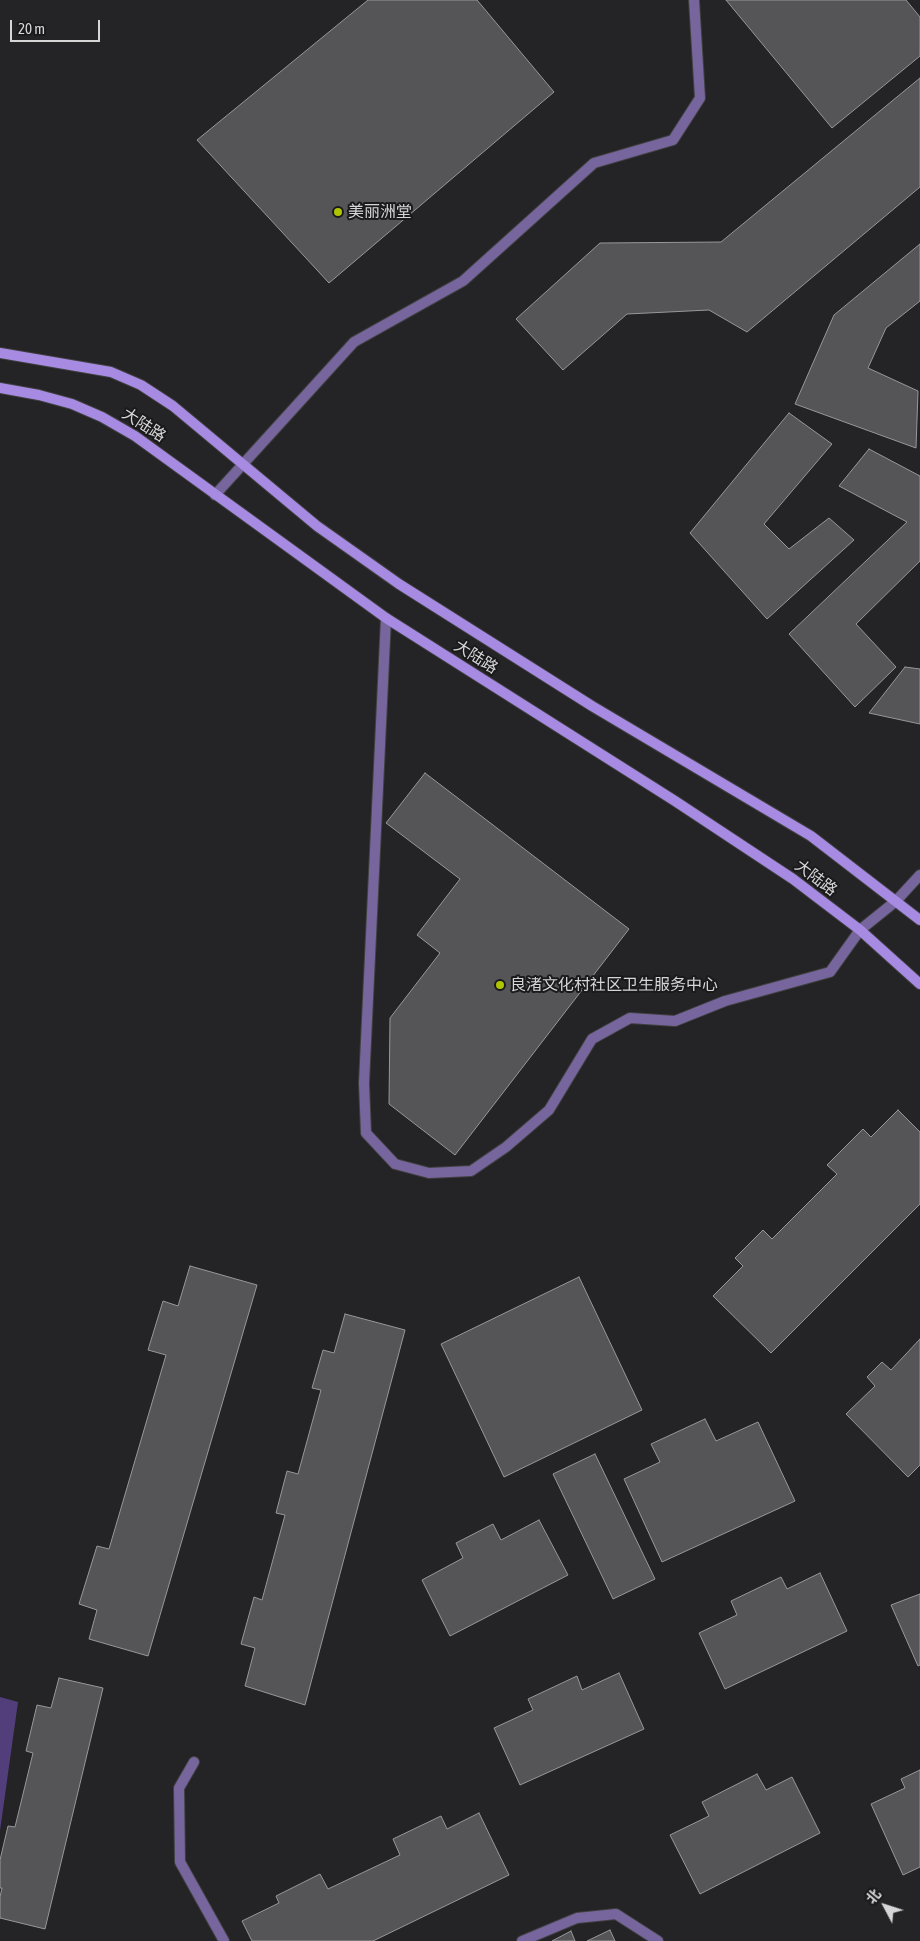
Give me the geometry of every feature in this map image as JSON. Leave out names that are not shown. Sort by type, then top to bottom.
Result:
[{"type":"main road","name":"大陆路","points":[[0,353],[110,372],[141,385],[173,406],[317,526],[399,584],[592,706],[811,836],[920,920]]},
{"type":"main road","name":"大陆路","points":[[0,388],[39,395],[72,404],[102,417],[135,436],[386,618],[793,879],[860,930],[920,984]]},
{"type":"street","points":[[215,495],[354,342],[463,281],[594,163],[673,140],[700,98],[694,0]]},
{"type":"street","points":[[386,618],[364,1083],[366,1134],[395,1164],[429,1174],[472,1171],[506,1148],[549,1110],[592,1039],[630,1018],[676,1021],[725,1001],[830,972],[860,930],[896,901],[920,876]]},
{"type":"street","points":[[194,1762],[179,1788],[180,1862],[224,1941]]},
{"type":"street","points":[[522,1941],[578,1918],[616,1914],[658,1941]]},
{"type":"shaded area","points":[[0,1697],[18,1702],[0,1831]]},
{"type":"building","name":"美丽洲堂","points":[[368,0],[477,0],[554,92],[329,283],[197,140]]},
{"type":"building","points":[[726,0],[906,0],[920,17],[920,56],[832,128]]},
{"type":"building","points":[[920,78],[920,187],[747,332],[709,310],[627,314],[563,370],[516,319],[600,243],[721,242]]},
{"type":"building","points":[[920,244],[920,301],[886,328],[868,368],[918,391],[916,448],[795,404],[834,315]]},
{"type":"building","points":[[789,413],[832,444],[764,524],[789,549],[829,518],[854,540],[767,619],[690,533]]},
{"type":"building","points":[[869,449],[920,476],[920,561],[856,624],[896,667],[855,707],[789,634],[907,522],[839,486]]},
{"type":"building","points":[[905,667],[920,669],[920,724],[869,713]]},
{"type":"building","name":"良渚文化村社区卫生服务中心","points":[[425,773],[629,929],[455,1155],[389,1104],[390,1018],[440,953],[417,935],[460,879],[386,823]]},
{"type":"building","points":[[898,1110],[920,1132],[920,1204],[771,1353],[713,1296],[743,1266],[735,1258],[763,1230],[772,1239],[837,1174],[827,1165],[863,1129],[871,1137]]},
{"type":"building","points":[[190,1266],[257,1285],[148,1656],[89,1639],[97,1610],[79,1604],[97,1546],[109,1549],[166,1355],[148,1350],[163,1301],[178,1306]]},
{"type":"building","points":[[579,1277],[642,1410],[504,1477],[441,1344]]},
{"type":"building","points":[[345,1314],[405,1330],[305,1705],[245,1686],[255,1648],[241,1644],[254,1597],[262,1600],[285,1515],[276,1513],[287,1471],[298,1474],[321,1390],[312,1388],[323,1350],[334,1353]]},
{"type":"building","points":[[920,1339],[920,1465],[908,1477],[846,1414],[875,1386],[867,1377],[882,1362],[891,1370]]},
{"type":"building","points":[[705,1419],[716,1441],[758,1422],[795,1501],[662,1562],[624,1479],[660,1462],[651,1444]]},
{"type":"building","points":[[595,1454],[655,1579],[613,1599],[553,1474]]},
{"type":"building","points":[[539,1520],[568,1575],[450,1636],[422,1580],[463,1558],[456,1543],[493,1524],[501,1540]]},
{"type":"building","points":[[820,1573],[847,1631],[725,1689],[699,1633],[737,1615],[731,1601],[781,1577],[787,1589]]},
{"type":"building","points":[[920,1594],[920,1665],[918,1666],[891,1605]]},
{"type":"building","points":[[619,1673],[644,1729],[520,1785],[494,1728],[533,1710],[528,1699],[577,1676],[582,1690]]},
{"type":"building","points":[[59,1678],[103,1688],[45,1929],[0,1918],[2,1888],[0,1888],[0,1860],[8,1826],[15,1827],[33,1753],[26,1751],[37,1705],[51,1708]]},
{"type":"building","points":[[920,1770],[920,1867],[903,1875],[871,1804],[905,1788],[901,1779]]},
{"type":"building","points":[[757,1774],[766,1790],[792,1777],[820,1833],[700,1894],[670,1835],[709,1816],[702,1802]]},
{"type":"building","points":[[479,1813],[509,1875],[373,1941],[252,1941],[242,1921],[279,1903],[276,1896],[320,1874],[328,1889],[400,1855],[393,1839],[441,1816],[447,1829]]},
{"type":"building","points":[[610,1930],[615,1941],[587,1941]]},
{"type":"building","points":[[571,1931],[575,1941],[552,1941]]},
{"type":"place","name":"美丽洲堂","points":[[338,212]]},
{"type":"place","name":"良渚文化村社区卫生服务中心","points":[[500,985]]}]
